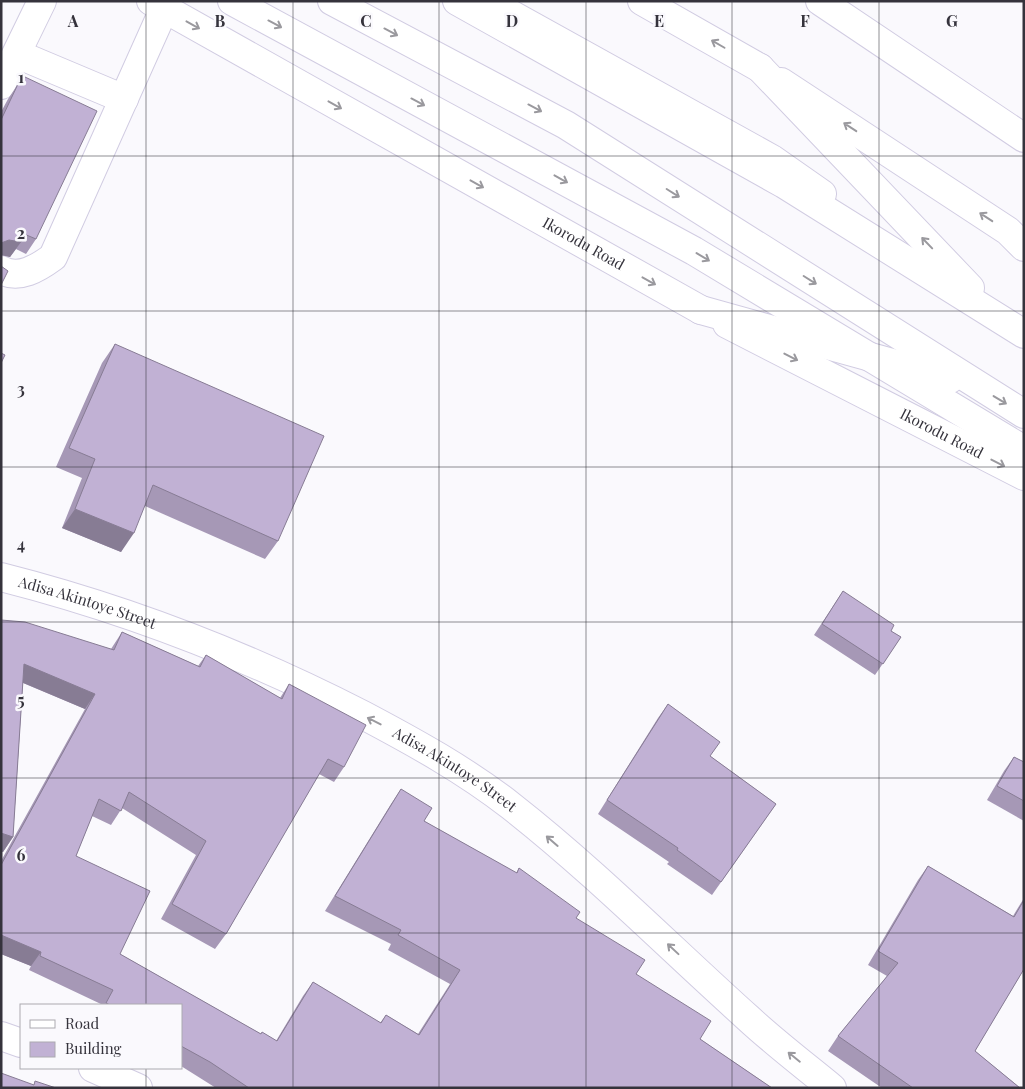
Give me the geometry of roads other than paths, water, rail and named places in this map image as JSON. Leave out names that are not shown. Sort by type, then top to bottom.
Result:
[{"type":"main road","points":[[1,85],[42,1]]},
{"type":"main road","points":[[232,1],[694,252],[1024,450]]},
{"type":"main road","points":[[332,1],[566,124],[976,386],[1024,414]]},
{"type":"main road","points":[[457,1],[784,184],[1024,334]]},
{"type":"main road","points":[[487,1],[772,159],[997,317]]},
{"type":"main road","points":[[642,1],[760,68],[1008,231],[1024,247]]},
{"type":"main road","points":[[820,1],[1024,138]]},
{"type":"main road","points":[[1,270],[9,274],[34,271],[53,257],[124,99],[158,5]]},
{"type":"main road","name":"Ikorodu Road","points":[[158,5],[701,310],[1024,476]]},
{"type":"main road","points":[[17,54],[124,99]]},
{"type":"main road","points":[[760,68],[997,317]]},
{"type":"main road","points":[[701,310],[976,386]]},
{"type":"main road","name":"Adisa Akintoye Street","points":[[1,577],[68,594],[180,633],[305,685],[416,743],[510,805],[631,909],[750,1020],[832,1088]]},
{"type":"main road","points":[[1,1036],[20,1043]]},
{"type":"main road","points":[[95,1069],[138,1088]]}]
